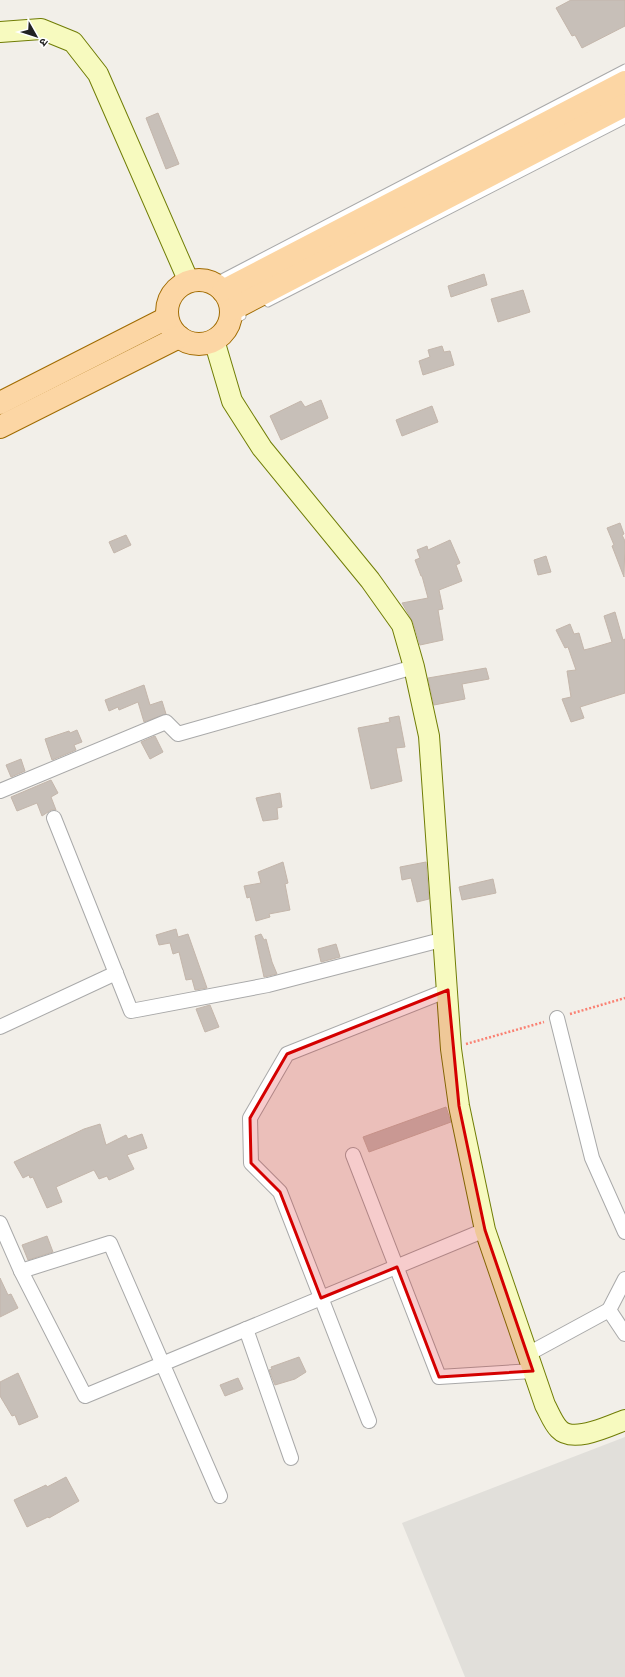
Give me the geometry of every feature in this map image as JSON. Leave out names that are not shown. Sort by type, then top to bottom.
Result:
[{"type":"main road","points":[[0,427],[183,342],[199,344],[214,340],[219,337],[229,304],[625,82]]},
{"type":"main road","points":[[229,304],[625,105]]},
{"type":"main road","points":[[0,403],[165,312],[171,296],[178,289],[189,282],[196,280],[229,304]]},
{"type":"main road","points":[[165,312],[172,328],[183,342]]},
{"type":"street","points":[[0,32],[41,29],[73,42],[98,74],[189,282]]},
{"type":"street","points":[[214,340],[232,401],[262,448],[370,580],[402,625],[414,668],[429,736],[445,939],[451,1049],[458,1106],[486,1230],[545,1405],[560,1430],[569,1436],[588,1434],[625,1420]]},
{"type":"street","points":[[0,792],[166,722],[178,734],[414,668]]},
{"type":"street","points":[[54,818],[131,1011],[268,985],[445,939]]},
{"type":"street","points":[[0,1027],[116,973]]},
{"type":"street","points":[[369,1421],[280,1192],[251,1163],[250,1118],[287,1054],[448,990]]},
{"type":"street","points":[[557,1018],[592,1158],[625,1232]]},
{"type":"street","points":[[353,1155],[439,1377],[530,1363],[609,1310],[625,1279]]},
{"type":"street","points":[[0,1223],[21,1271],[85,1396],[486,1230]]},
{"type":"street","points":[[21,1271],[110,1243],[220,1496]]},
{"type":"street","points":[[609,1310],[625,1334]]},
{"type":"street","points":[[246,1329],[291,1458]]},
{"type":"lane","points":[[229,304],[625,68]]},
{"type":"lane","points":[[264,305],[625,120]]},
{"type":"path","points":[[451,1049],[625,998]]},
{"type":"highlighted area","points":[[448,990],[459,1106],[485,1230],[533,1371],[439,1377],[397,1267],[321,1298],[280,1192],[251,1163],[250,1118],[287,1054]]},
{"type":"shaded area","points":[[625,1437],[625,1677],[465,1677],[402,1523]]},
{"type":"building","points":[[571,0],[625,0],[625,26],[582,48],[575,35],[572,36],[556,8]]},
{"type":"building","points":[[158,113],[179,164],[166,169],[146,118]]},
{"type":"building","points":[[484,274],[487,285],[451,297],[448,286]]},
{"type":"building","points":[[523,290],[530,312],[498,322],[491,299]]},
{"type":"building","points":[[442,346],[444,352],[450,351],[454,365],[423,375],[419,361],[430,357],[428,350]]},
{"type":"building","points":[[321,400],[328,418],[281,440],[270,416],[301,401],[305,407]]},
{"type":"building","points":[[432,406],[438,422],[402,436],[396,420]]},
{"type":"building","points":[[620,523],[624,534],[622,535],[625,541],[624,577],[607,528]]},
{"type":"building","points":[[126,535],[131,545],[114,553],[109,542]]},
{"type":"building","points":[[450,540],[460,563],[456,565],[462,581],[439,590],[443,609],[438,610],[443,640],[420,645],[413,622],[402,603],[428,598],[422,576],[415,560],[420,558],[417,550],[427,546],[428,550]]},
{"type":"building","points":[[546,556],[551,572],[538,575],[534,560]]},
{"type":"building","points":[[615,612],[623,640],[625,639],[625,693],[580,707],[584,718],[571,722],[562,699],[571,697],[567,671],[576,670],[568,647],[565,648],[556,630],[570,624],[574,634],[579,633],[584,650],[612,642],[604,616]]},
{"type":"building","points":[[486,668],[489,679],[462,684],[465,699],[434,705],[428,678]]},
{"type":"building","points":[[144,685],[150,705],[162,701],[166,714],[144,722],[138,702],[119,710],[118,707],[109,711],[105,700]]},
{"type":"building","points":[[399,716],[405,747],[396,748],[402,781],[371,789],[358,728],[390,722],[389,718]]},
{"type":"building","points":[[77,730],[82,742],[74,745],[76,750],[52,760],[45,739],[69,731],[70,733]]},
{"type":"building","points":[[155,736],[163,752],[150,759],[141,742]]},
{"type":"building","points":[[21,759],[25,771],[11,777],[6,765]]},
{"type":"building","points":[[51,780],[58,793],[51,797],[56,810],[51,810],[42,816],[37,803],[17,811],[11,797]]},
{"type":"building","points":[[280,793],[282,807],[277,808],[278,819],[263,821],[256,798]]},
{"type":"building","points":[[283,862],[288,883],[285,884],[290,910],[269,914],[270,917],[256,921],[250,897],[247,898],[244,886],[261,883],[258,872]]},
{"type":"building","points":[[426,862],[429,899],[417,902],[411,878],[402,880],[400,867]]},
{"type":"building","points":[[493,879],[496,893],[462,900],[459,887]]},
{"type":"building","points":[[176,929],[178,937],[188,934],[207,988],[195,990],[192,979],[186,980],[179,952],[173,954],[170,943],[159,945],[156,935]]},
{"type":"building","points":[[261,934],[264,940],[266,939],[277,974],[264,977],[255,936]]},
{"type":"building","points":[[336,944],[340,957],[321,962],[318,949]]},
{"type":"building","points":[[210,1005],[219,1027],[205,1032],[196,1009]]},
{"type":"building","points":[[446,1107],[451,1122],[369,1152],[363,1137]]},
{"type":"building","points":[[100,1124],[106,1145],[126,1135],[128,1139],[142,1134],[147,1148],[127,1155],[134,1169],[109,1180],[107,1176],[99,1179],[94,1170],[56,1187],[62,1202],[47,1208],[33,1177],[30,1178],[29,1175],[23,1178],[14,1162],[84,1129]]},
{"type":"building","points":[[47,1236],[53,1252],[28,1260],[22,1245]]},
{"type":"building","points":[[0,1278],[8,1295],[11,1294],[18,1308],[0,1317]]},
{"type":"building","points":[[299,1357],[306,1372],[295,1379],[275,1385],[269,1370],[272,1369],[271,1367]]},
{"type":"building","points":[[18,1373],[38,1417],[19,1425],[15,1415],[12,1416],[0,1396],[0,1382]]},
{"type":"building","points":[[238,1378],[243,1389],[225,1396],[220,1385]]},
{"type":"building","points":[[66,1477],[79,1501],[49,1518],[48,1517],[27,1527],[14,1500],[46,1485],[47,1487]]}]
